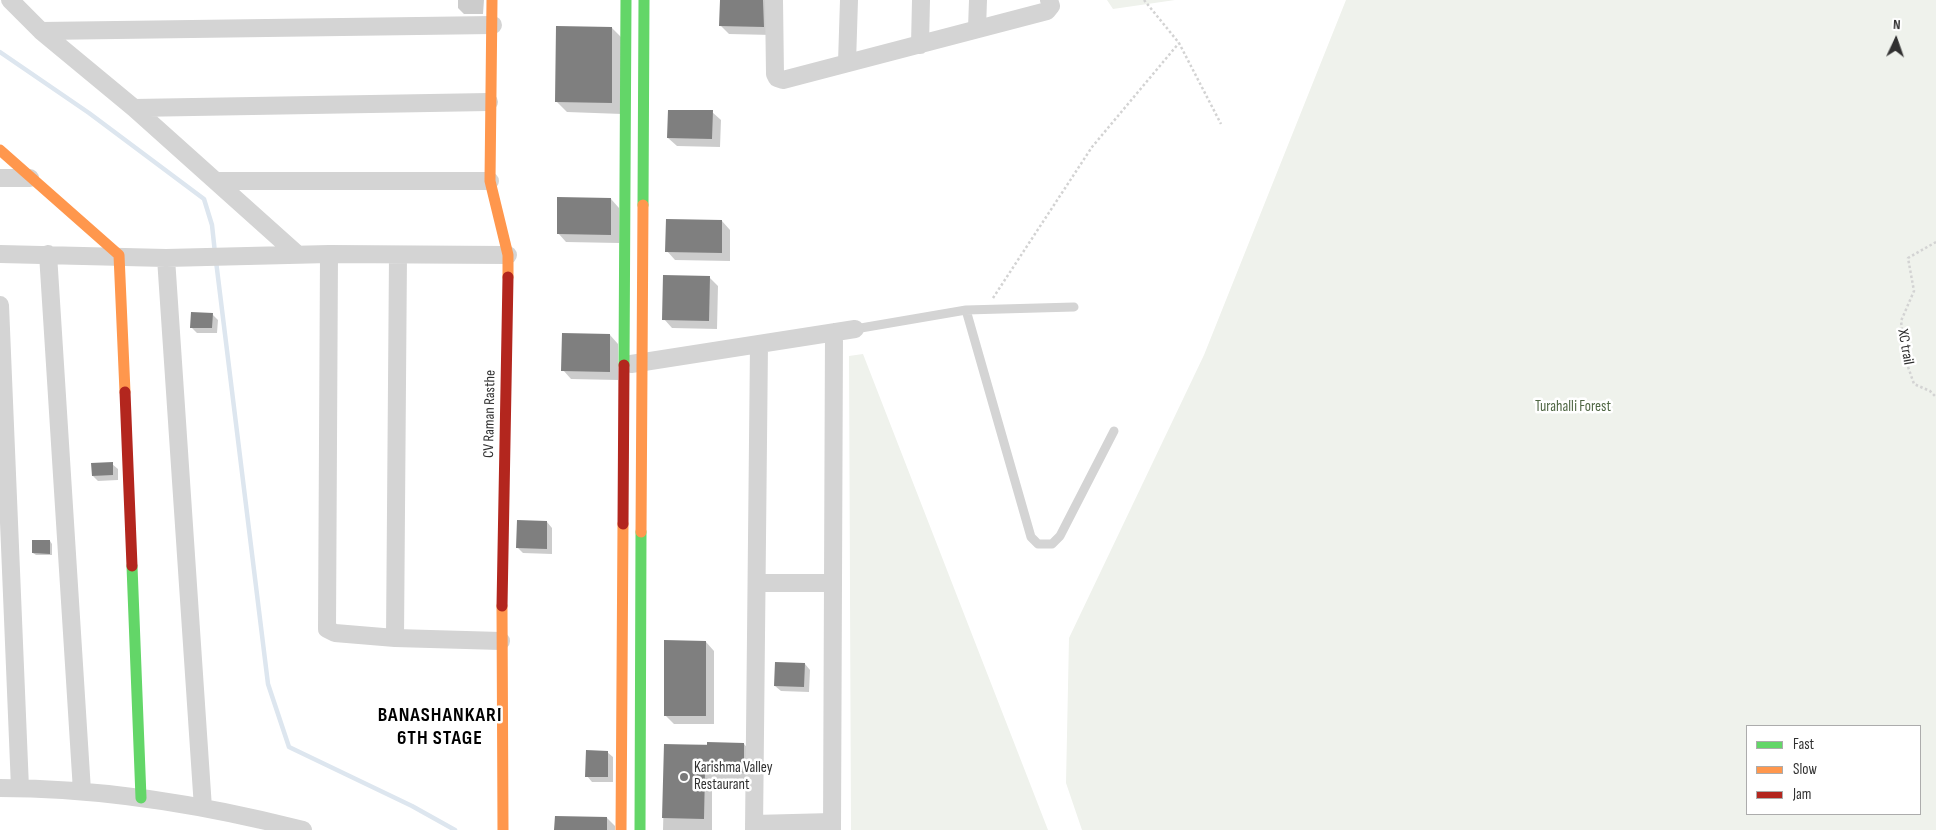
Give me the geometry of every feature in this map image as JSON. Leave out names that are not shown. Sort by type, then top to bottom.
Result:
[{"type":"main road","name":"CV Raman Rasthe","points":[[492,0],[489,102],[490,181],[508,255],[502,641],[503,830]]},
{"type":"main road","points":[[621,830],[626,0]]},
{"type":"main road","points":[[640,830],[644,0]]},
{"type":"main road","points":[[0,150],[119,255],[141,798]]},
{"type":"street","points":[[10,0],[41,31],[134,108],[296,254]]},
{"type":"street","points":[[774,0],[777,78],[783,80],[1047,10],[1051,6],[1049,0]]},
{"type":"street","points":[[847,63],[849,0]]},
{"type":"street","points":[[920,45],[921,0]]},
{"type":"street","points":[[977,28],[978,0]]},
{"type":"street","points":[[41,31],[492,25]]},
{"type":"street","points":[[134,108],[489,102]]},
{"type":"street","points":[[0,178],[30,178]]},
{"type":"street","points":[[216,181],[490,181]]},
{"type":"street","points":[[0,254],[119,255],[166,258],[296,254],[508,255]]},
{"type":"street","points":[[48,254],[82,791]]},
{"type":"street","points":[[329,254],[326,626],[335,633],[395,638],[502,641]]},
{"type":"street","points":[[395,638],[398,255]]},
{"type":"street","points":[[166,258],[203,808]]},
{"type":"street","points":[[0,304],[20,788]]},
{"type":"street","points":[[624,364],[643,363],[855,329]]},
{"type":"street","points":[[759,344],[754,827],[832,826],[834,332]]},
{"type":"street","points":[[757,583],[833,583]]},
{"type":"street","points":[[0,788],[82,791],[141,798],[203,808],[303,830]]},
{"type":"lane","points":[[855,329],[880,323],[966,310],[1074,307]]},
{"type":"lane","points":[[966,310],[1031,538],[1038,544],[1052,544],[1060,536],[1114,431]]},
{"type":"path","points":[[1144,0],[1179,43],[1221,124]]},
{"type":"path","points":[[985,310],[1092,147],[1179,43]]},
{"type":"path","name":"XC trail","points":[[1936,242],[1908,258],[1914,291],[1901,321],[1906,361],[1914,384],[1930,391],[1936,397]]},
{"type":"green space","points":[[1107,0],[1175,0],[1113,9]]},
{"type":"green space","name":"Turahalli Forest","points":[[1346,0],[1936,0],[1936,830],[1082,830],[1066,783],[1069,638],[1204,355]]},
{"type":"green space","points":[[863,354],[1048,830],[851,830],[849,356]]},
{"type":"building","points":[[720,0],[763,0],[764,27],[719,26]]},
{"type":"building","points":[[556,26],[612,27],[612,103],[555,102]]},
{"type":"building","points":[[668,110],[713,110],[712,139],[667,138]]},
{"type":"building","points":[[557,197],[611,198],[611,235],[557,234]]},
{"type":"building","points":[[666,219],[722,220],[722,253],[665,252]]},
{"type":"building","points":[[663,275],[710,276],[709,321],[662,320]]},
{"type":"building","points":[[191,312],[213,313],[212,328],[190,328]]},
{"type":"building","points":[[562,333],[610,334],[610,372],[561,371]]},
{"type":"building","points":[[113,462],[113,475],[92,476],[91,463]]},
{"type":"building","points":[[517,520],[547,521],[547,549],[516,548]]},
{"type":"building","points":[[32,540],[50,540],[50,554],[32,553]]},
{"type":"building","points":[[664,640],[706,641],[706,716],[664,716]]},
{"type":"building","points":[[775,662],[805,663],[804,687],[774,686]]},
{"type":"building","points":[[707,742],[744,743],[744,773],[705,772],[704,819],[662,818],[664,744],[707,745]]},
{"type":"building","points":[[586,750],[608,751],[608,777],[585,777]]},
{"type":"building","points":[[555,816],[607,817],[607,830],[554,830]]},
{"type":"waterway","points":[[0,52],[89,113],[204,199],[212,225],[215,253]]},
{"type":"waterway","points":[[216,261],[268,684],[289,747],[412,806],[455,830]]},
{"type":"traffic: fast","points":[[624,365],[626,0]]},
{"type":"traffic: fast","points":[[643,205],[644,0]]},
{"type":"traffic: fast","points":[[640,830],[641,532]]},
{"type":"traffic: fast","points":[[132,566],[141,798]]},
{"type":"traffic: slow","points":[[492,0],[490,181],[508,255],[508,277]]},
{"type":"traffic: slow","points":[[0,150],[119,255],[125,392]]},
{"type":"traffic: slow","points":[[641,532],[643,205]]},
{"type":"traffic: slow","points":[[621,830],[623,524]]},
{"type":"traffic: slow","points":[[502,606],[503,830]]},
{"type":"traffic: jam","points":[[502,606],[508,277]]},
{"type":"traffic: jam","points":[[623,524],[624,365]]},
{"type":"traffic: jam","points":[[125,392],[132,566]]},
{"type":"place","name":"Karishma Valley Restaurant","points":[[684,777]]},
{"type":"district","name":"BANASHANKARI 6TH STAGE","points":[[440,728]]}]
